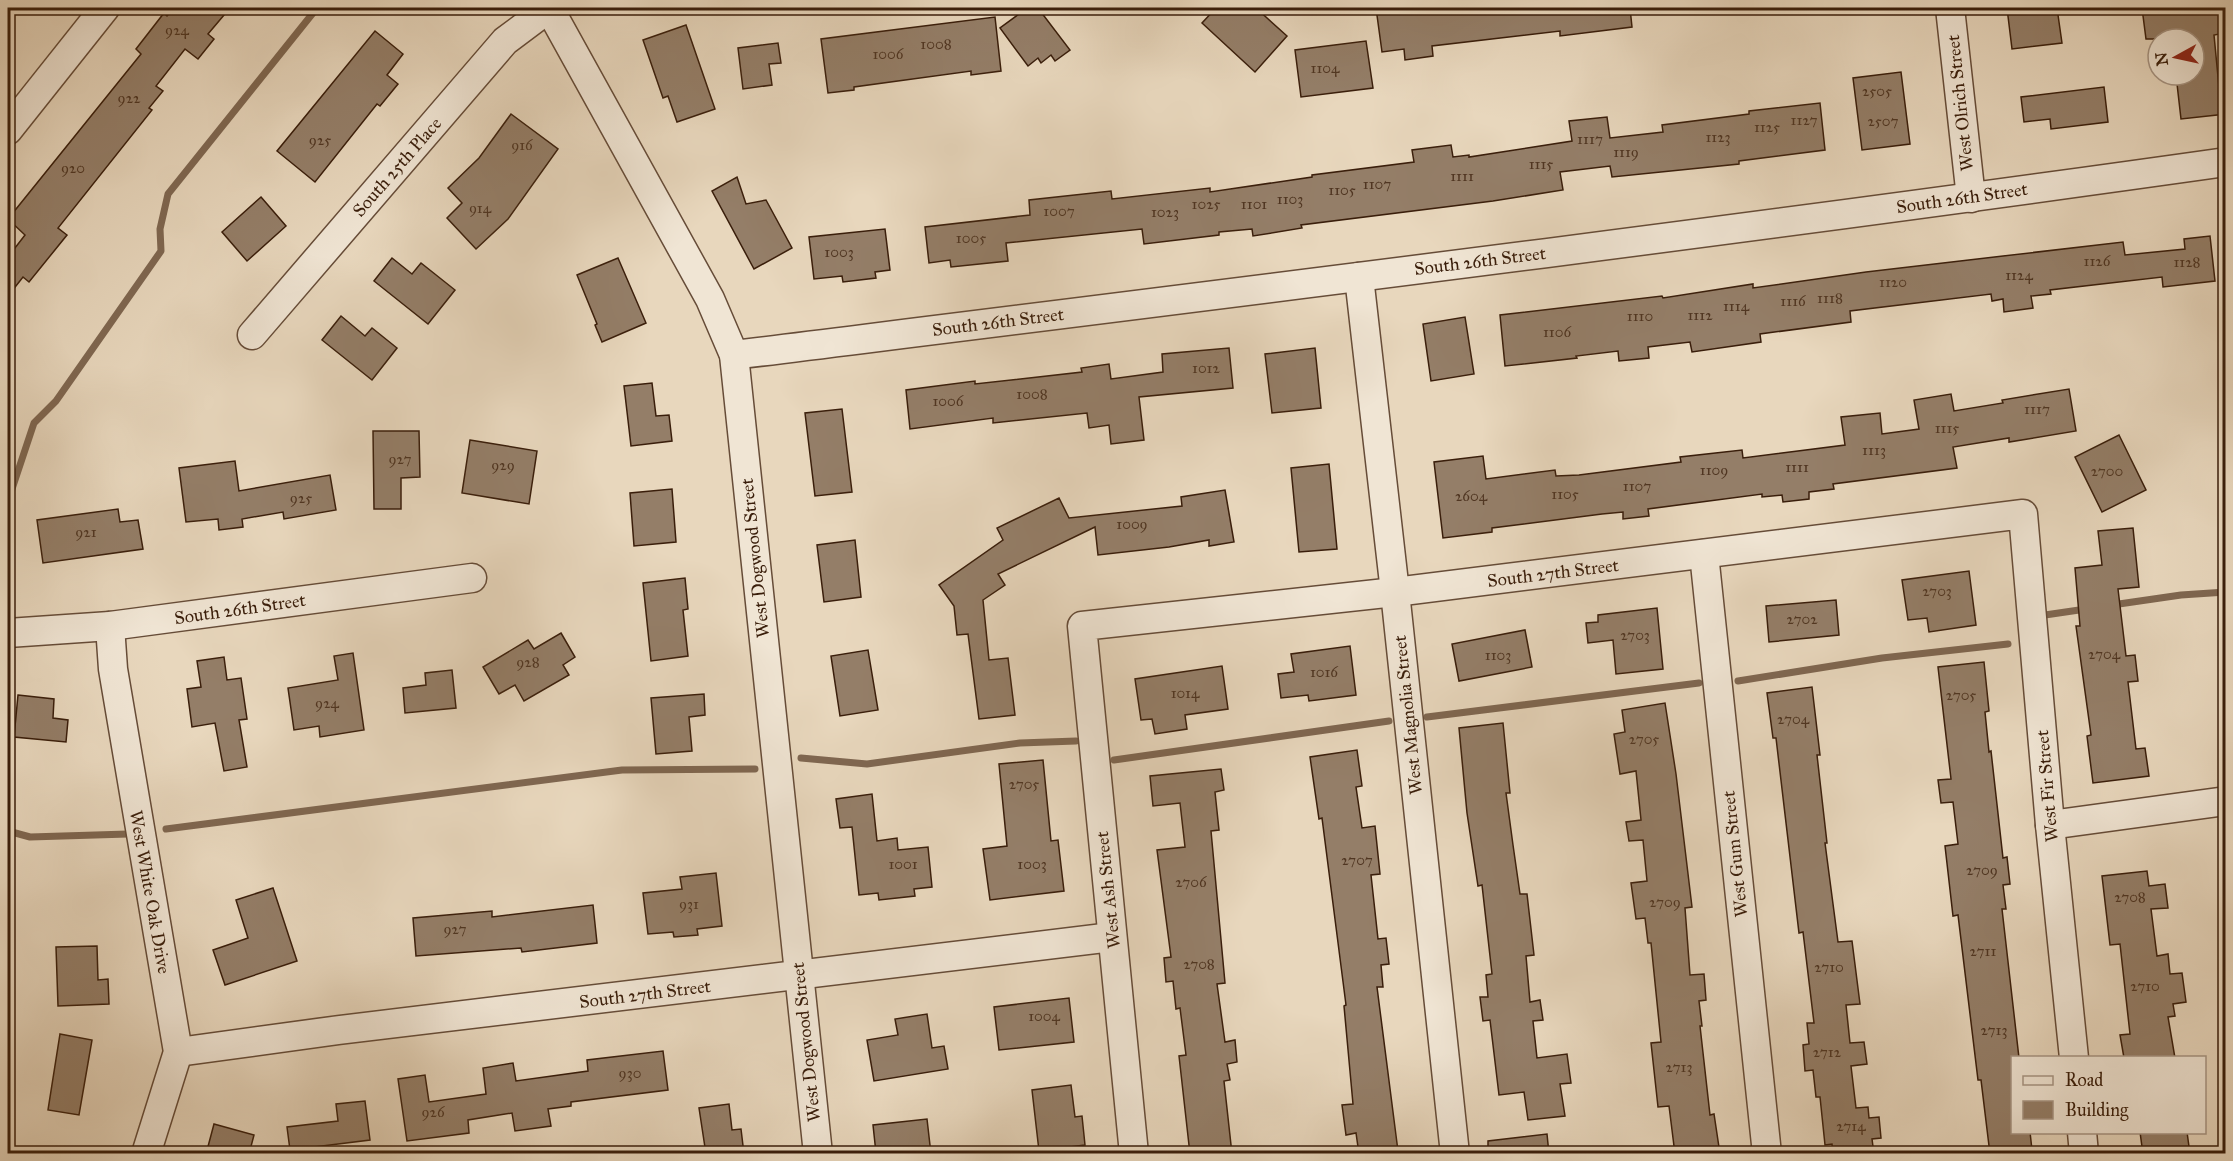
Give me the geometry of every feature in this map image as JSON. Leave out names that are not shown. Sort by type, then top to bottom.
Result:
[{"type":"street","points":[[8,129],[105,8]]},
{"type":"street","name":"South 25th Place","points":[[252,335],[505,41],[549,8]]},
{"type":"street","name":"West Dogwood Street","points":[[549,8],[710,299],[734,355],[818,1154]]},
{"type":"street","name":"West Olrich Street","points":[[1950,8],[1971,198]]},
{"type":"street","name":"South 26th Street","points":[[734,355],[1971,198],[2226,162]]},
{"type":"street","name":"West Magnolia Street","points":[[1359,277],[1455,1154]]},
{"type":"street","name":"South 27th Street","points":[[1082,626],[1395,592],[2023,514]]},
{"type":"street","name":"West Fir Street","points":[[2023,514],[2050,825],[2074,1056]]},
{"type":"street","name":"West Gum Street","points":[[1704,554],[1767,1154]]},
{"type":"street","name":"South 26th Street","points":[[8,633],[110,626],[472,578]]},
{"type":"street","name":"West White Oak Drive","points":[[110,626],[113,669],[178,1052],[146,1154]]},
{"type":"street","name":"West Ash Street","points":[[1082,626],[1134,1154]]},
{"type":"street","points":[[2050,825],[2226,801]]},
{"type":"street","name":"South 27th Street","points":[[178,1052],[339,1030],[1112,937]]},
{"type":"street","points":[[2082,1134],[2084,1154]]},
{"type":"building","points":[[174,8],[230,8],[208,34],[214,39],[198,59],[185,49],[156,86],[163,91],[149,108],[152,110],[58,228],[67,235],[29,282],[23,277],[8,296],[8,257],[25,235],[8,219],[141,54],[136,49],[164,13],[167,16]]},
{"type":"building","points":[[1216,8],[1256,8],[1287,36],[1255,72],[1202,23]]},
{"type":"building","points":[[1376,8],[1630,8],[1632,27],[1560,36],[1560,31],[1432,46],[1433,56],[1405,60],[1404,49],[1382,52]]},
{"type":"building","points":[[2007,8],[2057,8],[2062,43],[2012,49]]},
{"type":"building","points":[[2142,8],[2222,8],[2225,33],[2214,35],[2219,87],[2226,87],[2226,114],[2181,119],[2177,87],[2206,87],[2206,27],[2146,27],[2146,39]]},
{"type":"building","points":[[1041,12],[1070,50],[1055,61],[1051,55],[1041,63],[1038,58],[1028,66],[1000,28],[1019,14]]},
{"type":"building","points":[[995,17],[1001,71],[971,75],[971,71],[854,87],[854,90],[828,93],[821,39]]},
{"type":"building","points":[[686,25],[715,109],[677,122],[668,96],[663,98],[643,40]]},
{"type":"building","points":[[375,31],[403,54],[387,75],[398,84],[380,106],[377,104],[315,182],[277,151]]},
{"type":"building","points":[[1366,41],[1373,88],[1301,97],[1295,50]]},
{"type":"building","points":[[778,43],[781,63],[769,64],[772,85],[743,89],[738,48]]},
{"type":"building","points":[[1901,72],[1910,144],[1862,150],[1853,78]]},
{"type":"building","points":[[2104,87],[2108,122],[2051,129],[2050,119],[2024,122],[2021,97]]},
{"type":"building","points":[[1820,103],[1825,150],[1739,161],[1739,164],[1612,177],[1610,166],[1560,172],[1563,190],[1301,225],[1302,228],[1253,236],[1252,229],[1144,244],[1142,229],[1006,243],[1008,261],[951,267],[950,260],[929,263],[925,227],[1030,215],[1029,200],[1111,191],[1112,199],[1210,188],[1210,192],[1312,177],[1312,175],[1414,162],[1412,150],[1451,145],[1453,157],[1469,155],[1469,157],[1572,141],[1569,121],[1607,117],[1610,138],[1663,132],[1662,125],[1749,114],[1749,111]]},
{"type":"building","points":[[511,114],[558,149],[508,219],[476,249],[447,218],[462,203],[448,188],[479,158]]},
{"type":"building","points":[[737,177],[746,204],[766,200],[792,248],[754,269],[712,191]]},
{"type":"building","points":[[261,197],[286,226],[247,261],[222,232]]},
{"type":"building","points":[[885,229],[890,270],[875,272],[876,278],[843,282],[842,276],[814,279],[809,237]]},
{"type":"building","points":[[2210,236],[2215,281],[2163,287],[2162,277],[2050,290],[2051,294],[2031,296],[2033,308],[2004,312],[2003,299],[1992,301],[1991,294],[1850,311],[1851,322],[1760,334],[1761,342],[1692,352],[1690,342],[1648,347],[1649,358],[1619,361],[1618,351],[1505,366],[1500,315],[1662,296],[1663,298],[1753,284],[1753,288],[1866,272],[2123,242],[2125,255],[2185,249],[2184,239]]},
{"type":"building","points":[[392,258],[412,274],[421,263],[455,290],[428,324],[374,281]]},
{"type":"building","points":[[618,258],[646,323],[602,342],[577,275]]},
{"type":"building","points":[[341,316],[365,336],[372,328],[397,348],[372,380],[322,340]]},
{"type":"building","points":[[1465,317],[1474,374],[1431,381],[1423,324]]},
{"type":"building","points":[[1229,348],[1233,388],[1139,397],[1144,440],[1111,444],[1109,425],[1089,428],[1087,413],[993,423],[993,418],[910,429],[906,390],[975,381],[975,384],[1082,372],[1081,368],[1109,364],[1111,379],[1163,372],[1162,354]]},
{"type":"building","points":[[1315,348],[1321,408],[1272,413],[1265,354]]},
{"type":"building","points":[[652,383],[656,416],[669,415],[672,441],[631,446],[624,386]]},
{"type":"building","points":[[2069,389],[2076,431],[2009,442],[2009,438],[1953,447],[1957,468],[1833,484],[1834,489],[1809,492],[1809,499],[1783,502],[1782,495],[1762,497],[1762,494],[1648,509],[1649,516],[1623,519],[1623,512],[1602,514],[1492,528],[1492,532],[1443,538],[1434,462],[1483,456],[1486,479],[1555,470],[1556,476],[1579,475],[1681,462],[1680,457],[1742,450],[1743,458],[1845,445],[1841,417],[1880,413],[1882,434],[1919,429],[1914,400],[1951,394],[1954,411]]},
{"type":"building","points":[[842,409],[852,492],[815,496],[805,413]]},
{"type":"building","points":[[373,431],[419,431],[420,477],[401,478],[401,509],[374,509]]},
{"type":"building","points":[[2119,435],[2146,490],[2102,512],[2075,457]]},
{"type":"building","points":[[470,440],[537,451],[529,504],[462,493]]},
{"type":"building","points":[[235,461],[239,491],[330,475],[336,510],[284,519],[283,512],[242,519],[243,527],[219,530],[218,519],[186,522],[179,468]]},
{"type":"building","points":[[1329,464],[1337,549],[1299,552],[1291,468]]},
{"type":"building","points":[[672,489],[676,542],[634,546],[630,493]]},
{"type":"building","points":[[1225,490],[1234,542],[1209,546],[1209,540],[1098,555],[1095,527],[998,574],[1005,585],[983,600],[989,660],[1008,658],[1015,715],[979,719],[968,634],[957,635],[954,606],[939,585],[1003,540],[997,528],[1059,498],[1069,518],[1182,506],[1181,497]]},
{"type":"building","points":[[118,509],[120,522],[138,520],[143,549],[43,563],[37,520]]},
{"type":"building","points":[[2133,528],[2139,587],[2118,589],[2126,656],[2135,655],[2138,681],[2128,682],[2136,749],[2145,748],[2149,776],[2093,783],[2087,736],[2091,735],[2076,626],[2080,626],[2075,568],[2102,565],[2098,531]]},
{"type":"building","points":[[855,540],[861,597],[824,602],[817,545]]},
{"type":"building","points":[[1969,571],[1976,625],[1929,632],[1927,618],[1908,620],[1902,580]]},
{"type":"building","points":[[685,578],[688,609],[683,610],[688,656],[651,661],[643,583]]},
{"type":"building","points":[[1836,600],[1839,635],[1769,642],[1766,606]]},
{"type":"building","points":[[1657,608],[1663,669],[1616,674],[1613,640],[1588,643],[1586,623],[1598,622],[1598,615]]},
{"type":"building","points":[[1525,630],[1532,667],[1459,681],[1452,644]]},
{"type":"building","points":[[561,633],[575,657],[563,665],[569,675],[524,701],[515,685],[499,694],[483,667],[528,640],[534,649]]},
{"type":"building","points":[[1350,646],[1356,695],[1309,701],[1308,695],[1281,698],[1278,674],[1294,672],[1291,654]]},
{"type":"building","points":[[868,650],[878,710],[840,716],[831,656]]},
{"type":"building","points":[[353,653],[364,730],[320,737],[319,726],[294,730],[288,688],[338,680],[334,656]]},
{"type":"building","points":[[224,657],[227,680],[241,678],[247,719],[239,720],[247,767],[224,771],[215,723],[192,727],[187,689],[201,687],[197,661]]},
{"type":"building","points":[[1984,662],[1989,711],[1985,712],[1989,752],[1991,751],[2003,858],[2007,857],[2010,884],[2003,885],[2006,909],[2002,909],[2019,1056],[2011,1056],[2011,1134],[2030,1134],[2032,1150],[1990,1154],[1981,1080],[1978,1080],[1958,915],[1953,916],[1945,846],[1958,844],[1953,802],[1941,803],[1938,780],[1951,779],[1938,667]]},
{"type":"building","points":[[1222,666],[1228,709],[1185,715],[1187,729],[1155,734],[1152,719],[1141,720],[1135,679]]},
{"type":"building","points":[[452,670],[456,708],[405,713],[403,688],[426,685],[425,673]]},
{"type":"building","points":[[1812,687],[1820,755],[1817,755],[1827,843],[1825,843],[1838,942],[1852,941],[1860,1004],[1846,1005],[1850,1043],[1864,1042],[1867,1064],[1851,1066],[1856,1108],[1868,1107],[1869,1118],[1879,1117],[1881,1138],[1872,1139],[1874,1154],[1833,1154],[1832,1144],[1825,1145],[1820,1097],[1816,1097],[1813,1070],[1805,1071],[1803,1045],[1809,1044],[1807,1023],[1814,1023],[1803,932],[1799,933],[1776,738],[1773,738],[1767,693]]},
{"type":"building","points":[[704,694],[705,715],[689,717],[692,751],[656,754],[651,698]]},
{"type":"building","points":[[18,695],[54,699],[53,718],[68,720],[66,742],[14,737]]},
{"type":"building","points":[[1665,703],[1692,907],[1685,908],[1690,975],[1704,974],[1706,1000],[1699,1001],[1702,1026],[1700,1026],[1710,1115],[1714,1114],[1720,1154],[1675,1154],[1669,1106],[1658,1107],[1651,1043],[1661,1042],[1651,943],[1648,943],[1645,918],[1636,919],[1631,883],[1647,881],[1643,840],[1629,841],[1626,822],[1641,820],[1636,771],[1620,774],[1614,734],[1625,732],[1622,710]]},
{"type":"building","points":[[1503,723],[1510,793],[1506,793],[1520,894],[1527,894],[1534,955],[1526,956],[1530,1002],[1540,1000],[1543,1020],[1533,1021],[1537,1058],[1567,1054],[1571,1083],[1560,1084],[1565,1116],[1528,1120],[1524,1092],[1499,1095],[1490,1020],[1483,1021],[1480,997],[1488,997],[1486,975],[1492,974],[1482,885],[1478,886],[1467,813],[1459,728]]},
{"type":"building","points":[[1357,750],[1362,786],[1356,787],[1362,828],[1375,826],[1380,874],[1371,875],[1378,939],[1386,938],[1389,964],[1381,965],[1383,987],[1377,987],[1398,1151],[1376,1154],[1359,1154],[1356,1133],[1346,1135],[1342,1105],[1353,1104],[1344,1006],[1346,1005],[1322,818],[1319,819],[1310,757]]},
{"type":"building","points":[[1043,760],[1051,841],[1058,840],[1064,891],[990,900],[983,849],[1007,846],[999,764]]},
{"type":"building","points":[[1221,769],[1224,790],[1215,792],[1219,830],[1211,831],[1225,983],[1217,984],[1225,1042],[1235,1040],[1237,1062],[1227,1064],[1230,1080],[1224,1081],[1232,1154],[1190,1154],[1179,1056],[1186,1055],[1180,1008],[1176,1009],[1173,981],[1166,982],[1164,958],[1171,957],[1157,850],[1185,847],[1180,803],[1153,806],[1150,776]]},
{"type":"building","points":[[872,794],[877,841],[897,838],[898,850],[928,847],[932,887],[914,889],[915,896],[879,900],[878,893],[859,895],[852,827],[840,828],[836,799]]},
{"type":"building","points":[[2147,871],[2149,886],[2165,884],[2168,908],[2151,909],[2157,956],[2168,954],[2170,974],[2182,973],[2186,1002],[2173,1004],[2175,1016],[2168,1017],[2175,1056],[2124,1056],[2120,1035],[2130,1034],[2120,944],[2110,945],[2102,876]]},
{"type":"building","points":[[716,873],[722,926],[697,929],[698,935],[674,937],[673,932],[648,934],[643,893],[682,889],[680,877]]},
{"type":"building","points":[[273,888],[297,961],[225,985],[213,950],[248,938],[236,900]]},
{"type":"building","points":[[593,905],[597,943],[522,952],[521,948],[416,956],[413,918],[492,911],[492,917]]},
{"type":"building","points":[[97,946],[98,980],[108,979],[109,1004],[58,1006],[56,947]]},
{"type":"building","points":[[1069,998],[1074,1042],[999,1050],[994,1007]]},
{"type":"building","points":[[927,1014],[932,1048],[944,1046],[948,1069],[874,1081],[867,1040],[898,1035],[895,1019]]},
{"type":"building","points":[[60,1034],[92,1040],[79,1115],[48,1110]]},
{"type":"building","points":[[663,1051],[668,1090],[571,1102],[571,1106],[548,1109],[551,1126],[515,1131],[512,1113],[468,1120],[469,1133],[407,1141],[398,1079],[425,1075],[429,1102],[486,1094],[483,1068],[513,1063],[516,1081],[588,1071],[587,1060]]},
{"type":"building","points":[[1071,1085],[1075,1117],[1082,1116],[1085,1145],[1039,1151],[1032,1090]]},
{"type":"building","points":[[365,1101],[370,1140],[290,1150],[287,1127],[338,1121],[336,1104]]},
{"type":"building","points":[[729,1104],[732,1130],[741,1129],[744,1154],[706,1154],[699,1108]]},
{"type":"building","points":[[927,1119],[931,1154],[891,1154],[891,1151],[876,1153],[873,1125]]},
{"type":"building","points":[[214,1124],[254,1135],[249,1154],[206,1154]]},
{"type":"building","points":[[1547,1134],[1549,1154],[1488,1154],[1488,1141]]},
{"type":"building","points":[[2140,1134],[2187,1134],[2190,1154],[2143,1154]]},
{"type":"waterway","points":[[8,501],[34,423],[56,401],[161,251],[160,229],[168,194],[317,8]]},
{"type":"waterway","points":[[2112,605],[2181,595],[2226,592]]},
{"type":"waterway","points":[[2045,615],[2086,609]]},
{"type":"waterway","points":[[1738,681],[1882,658],[2008,644]]},
{"type":"waterway","points":[[1427,717],[1699,683]]},
{"type":"waterway","points":[[1114,760],[1389,721]]},
{"type":"waterway","points":[[801,758],[867,764],[1020,743],[1076,741]]},
{"type":"waterway","points":[[166,829],[622,770],[755,769]]},
{"type":"waterway","points":[[8,831],[30,837],[128,834]]}]
